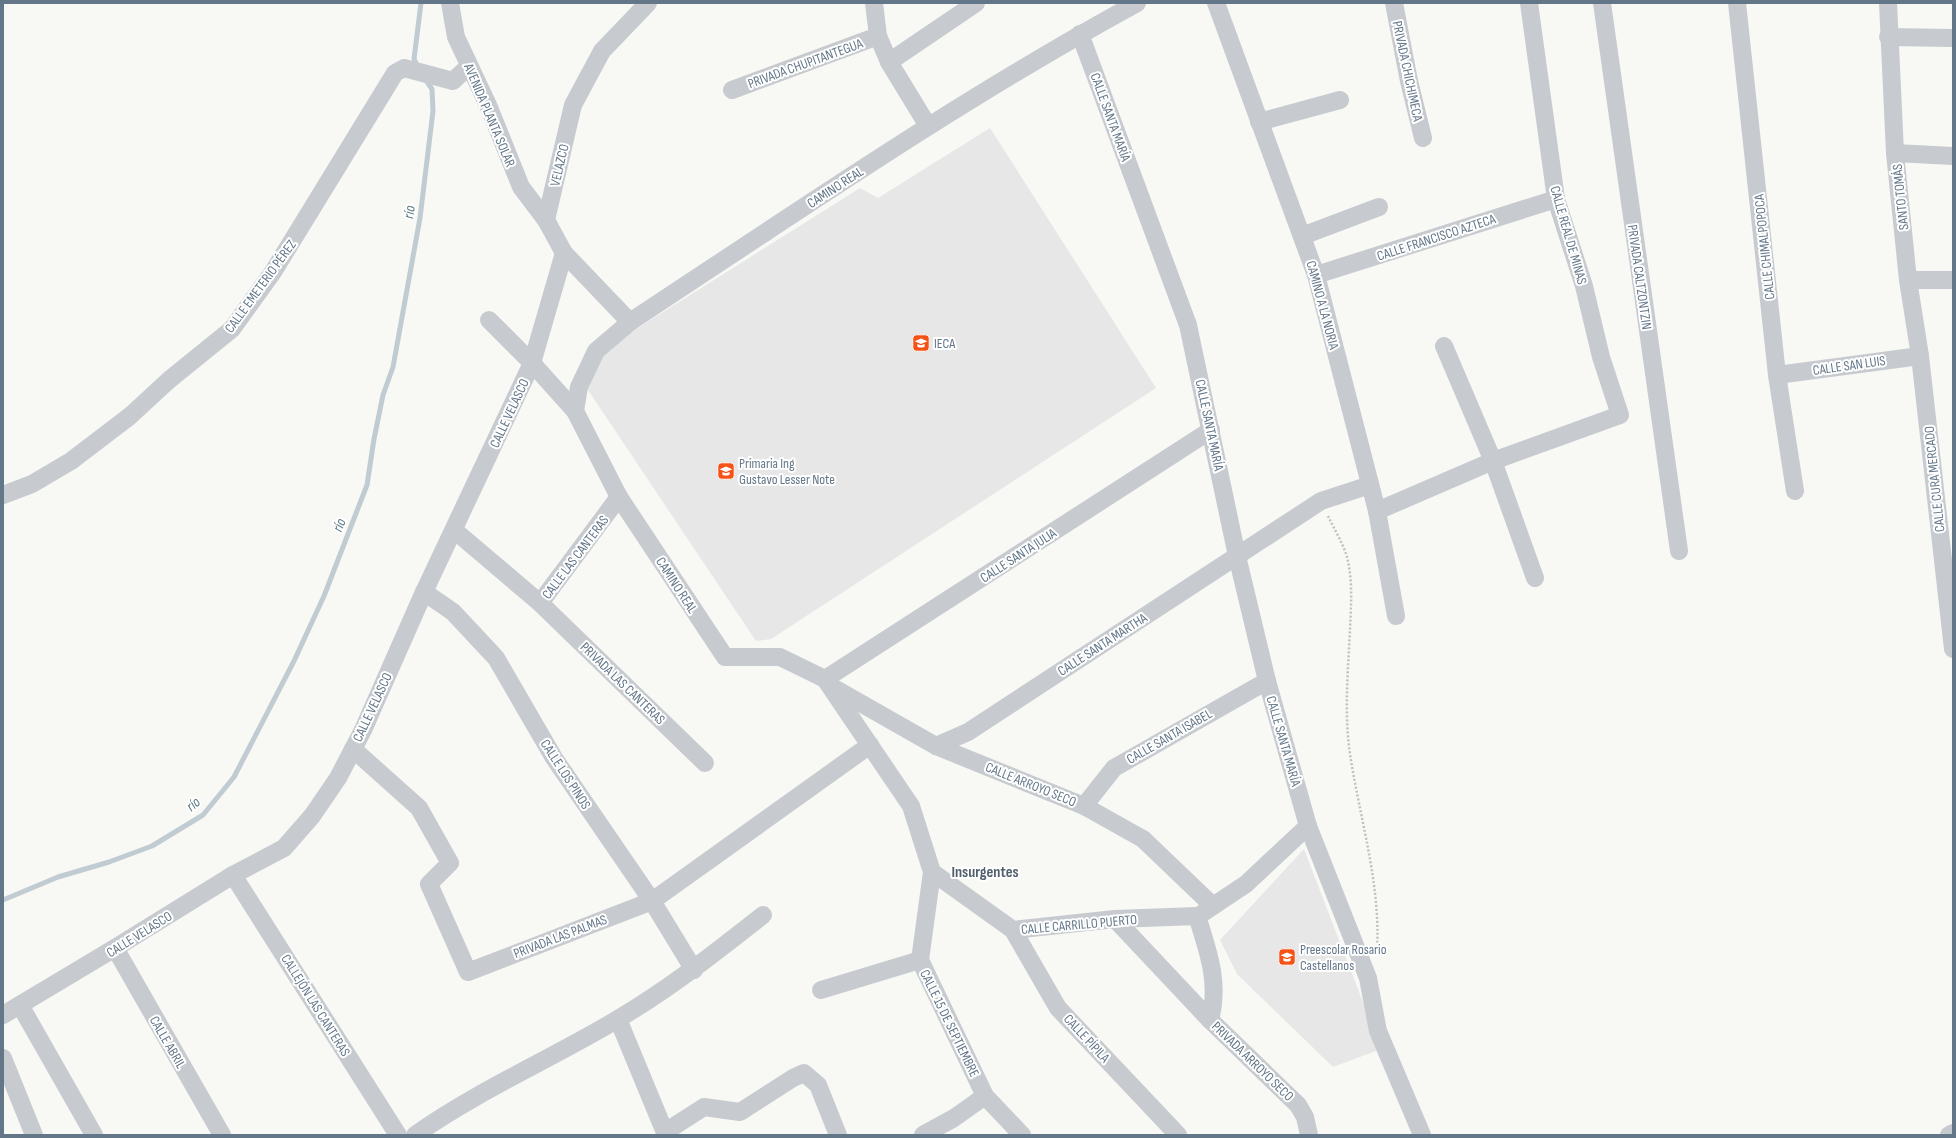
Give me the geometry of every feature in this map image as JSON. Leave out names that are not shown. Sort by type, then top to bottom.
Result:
[{"type":"street","name":"AVENIDA PLANTA SOLAR","points":[[450,3],[456,37],[488,105],[521,187],[546,220]]},
{"type":"street","name":"VELAZCO","points":[[546,220],[573,105],[602,51],[648,3]]},
{"type":"street","points":[[874,3],[878,36],[889,62],[928,126]]},
{"type":"street","points":[[889,62],[976,3]]},
{"type":"street","name":"CAMINO REAL","points":[[575,412],[579,387],[596,351],[630,322],[928,126],[1080,34],[1137,3]]},
{"type":"street","name":"CAMINO A LA NORIA","points":[[1216,3],[1316,274],[1377,511],[1396,616]]},
{"type":"street","name":"PRIVADA CHICHIMECA","points":[[1394,3],[1409,81],[1423,138]]},
{"type":"street","name":"CALLE REAL DE MINAS","points":[[1493,461],[1620,415],[1602,357],[1584,286],[1556,198],[1528,3]]},
{"type":"street","name":"PRIVADA CALTZONTZIN","points":[[1602,3],[1678,551]]},
{"type":"street","name":"CALLE CHIMALPOPOCA","points":[[1737,3],[1777,375],[1795,491]]},
{"type":"street","name":"SANTO TOMÁS","points":[[1888,3],[1888,37],[1895,153],[1908,280],[1920,356]]},
{"type":"street","name":"CALLE SANTA MARÍA","points":[[1080,34],[1188,325],[1212,430],[1237,556],[1267,681],[1308,826],[1368,978],[1378,1031],[1422,1135]]},
{"type":"street","name":"PRIVADA CHUPITANTEGUA","points":[[732,90],[878,36]]},
{"type":"street","points":[[1888,37],[1953,38]]},
{"type":"street","name":"CALLE EMETERIO PÉREZ","points":[[3,495],[32,484],[71,461],[130,416],[169,380],[232,328],[273,272],[395,73],[404,68],[453,81],[469,66]]},
{"type":"street","points":[[1259,122],[1340,100]]},
{"type":"street","points":[[1895,153],[1953,156]]},
{"type":"street","name":"CALLE FRANCISCO AZTECA","points":[[1316,274],[1556,198]]},
{"type":"street","points":[[1302,236],[1379,207]]},
{"type":"street","points":[[546,220],[564,253],[630,322]]},
{"type":"street","name":"CALLE VELASCO","points":[[3,1015],[233,875],[284,848],[312,816],[338,778],[353,749],[424,592],[532,363],[564,253]]},
{"type":"street","points":[[1908,280],[1953,280]]},
{"type":"street","name":"CAMINO REAL","points":[[489,320],[532,363],[575,412],[619,497],[725,657],[780,657],[829,683]]},
{"type":"street","points":[[1444,346],[1493,461],[1535,578]]},
{"type":"street","name":"CALLE SAN LUIS","points":[[1777,375],[1920,356]]},
{"type":"street","name":"CALLE CURA MERCADO","points":[[1920,356],[1953,649]]},
{"type":"street","name":"CALLE SANTA JULIA","points":[[829,683],[1212,430]]},
{"type":"street","points":[[1377,511],[1493,461]]},
{"type":"street","name":"CALLE SANTA MARTHA","points":[[936,746],[968,732],[1321,501],[1370,485]]},
{"type":"street","name":"CALLE LAS CANTERAS","points":[[454,530],[540,603],[619,497]]},
{"type":"street","name":"CALLE LOS PINOS","points":[[424,592],[453,612],[496,658],[554,758],[652,901],[694,970]]},
{"type":"street","name":"PRIVADA LAS CANTERAS","points":[[540,603],[705,763]]},
{"type":"street","name":"CALLE SANTA ISABEL","points":[[1084,806],[1114,768],[1267,681]]},
{"type":"street","name":"CALLE 15 DE SEPTIEMBRE","points":[[829,683],[911,806],[932,872],[920,960],[985,1096],[1022,1135]]},
{"type":"street","name":"CALLE ARROYO SECO","points":[[829,683],[936,746],[974,760],[1084,806],[1143,839],[1213,906]]},
{"type":"street","points":[[968,732],[974,760]]},
{"type":"street","points":[[652,901],[870,745]]},
{"type":"street","name":"PRIVADA LAS PALMAS","points":[[353,749],[419,808],[450,863],[429,884],[468,972],[652,901]]},
{"type":"street","points":[[1197,916],[1246,884],[1308,826]]},
{"type":"street","name":"CALLE CARRILLO PUERTO","points":[[932,872],[1013,930],[1116,919],[1197,916]]},
{"type":"street","name":"CALLEJÓN LAS CANTERAS","points":[[233,875],[398,1135]]},
{"type":"street","points":[[415,1135],[445,1114],[618,1019],[694,970],[763,915]]},
{"type":"street","name":"PRIVADA ARROYO SECO","points":[[1197,916],[1214,972],[1214,1003],[1210,1020],[1298,1105],[1305,1117],[1309,1135]]},
{"type":"street","points":[[1116,919],[1210,1020]]},
{"type":"street","name":"CALLE PÍPILA","points":[[1013,930],[1058,1008],[1178,1135]]},
{"type":"street","name":"CALLE ABRIL","points":[[115,948],[222,1135]]},
{"type":"street","points":[[821,990],[920,960]]},
{"type":"street","points":[[20,1005],[94,1135]]},
{"type":"street","points":[[618,1019],[666,1133],[704,1107],[740,1112],[793,1078],[804,1073],[818,1085],[838,1135]]},
{"type":"street","points":[[3,1058],[34,1135]]},
{"type":"street","points":[[924,1135],[954,1127],[985,1096]]},
{"type":"street","points":[[1949,1135],[1953,1133]]},
{"type":"path","points":[[1321,501],[1347,556],[1349,573],[1351,607],[1347,697],[1350,753],[1368,840],[1377,918],[1377,951],[1368,978]]},
{"type":"shaded area","name":"IECA","points":[[990,128],[1156,388],[771,639],[756,641],[588,390],[599,361],[614,343],[860,188],[878,198]]},
{"type":"shaded area","name":"Preescolar Rosario Castellanos","points":[[1304,849],[1381,1049],[1333,1067],[1237,974],[1220,940]]},
{"type":"waterway","name":"río","points":[[418,67],[414,59],[421,3]]},
{"type":"waterway","name":"río","points":[[3,900],[58,877],[109,862],[152,846],[203,815],[234,777],[294,661],[324,596],[367,485],[383,395],[393,367],[420,218],[433,111],[432,89],[425,79]]},
{"type":"place","name":"IECA","points":[[921,343]]},
{"type":"place","name":"Primaria Ing Gustavo Lesser Note","points":[[726,471]]},
{"type":"place","name":"Preescolar Rosario Castellanos","points":[[1287,957]]},
{"type":"district","name":"Insurgentes","points":[[985,871]]}]
